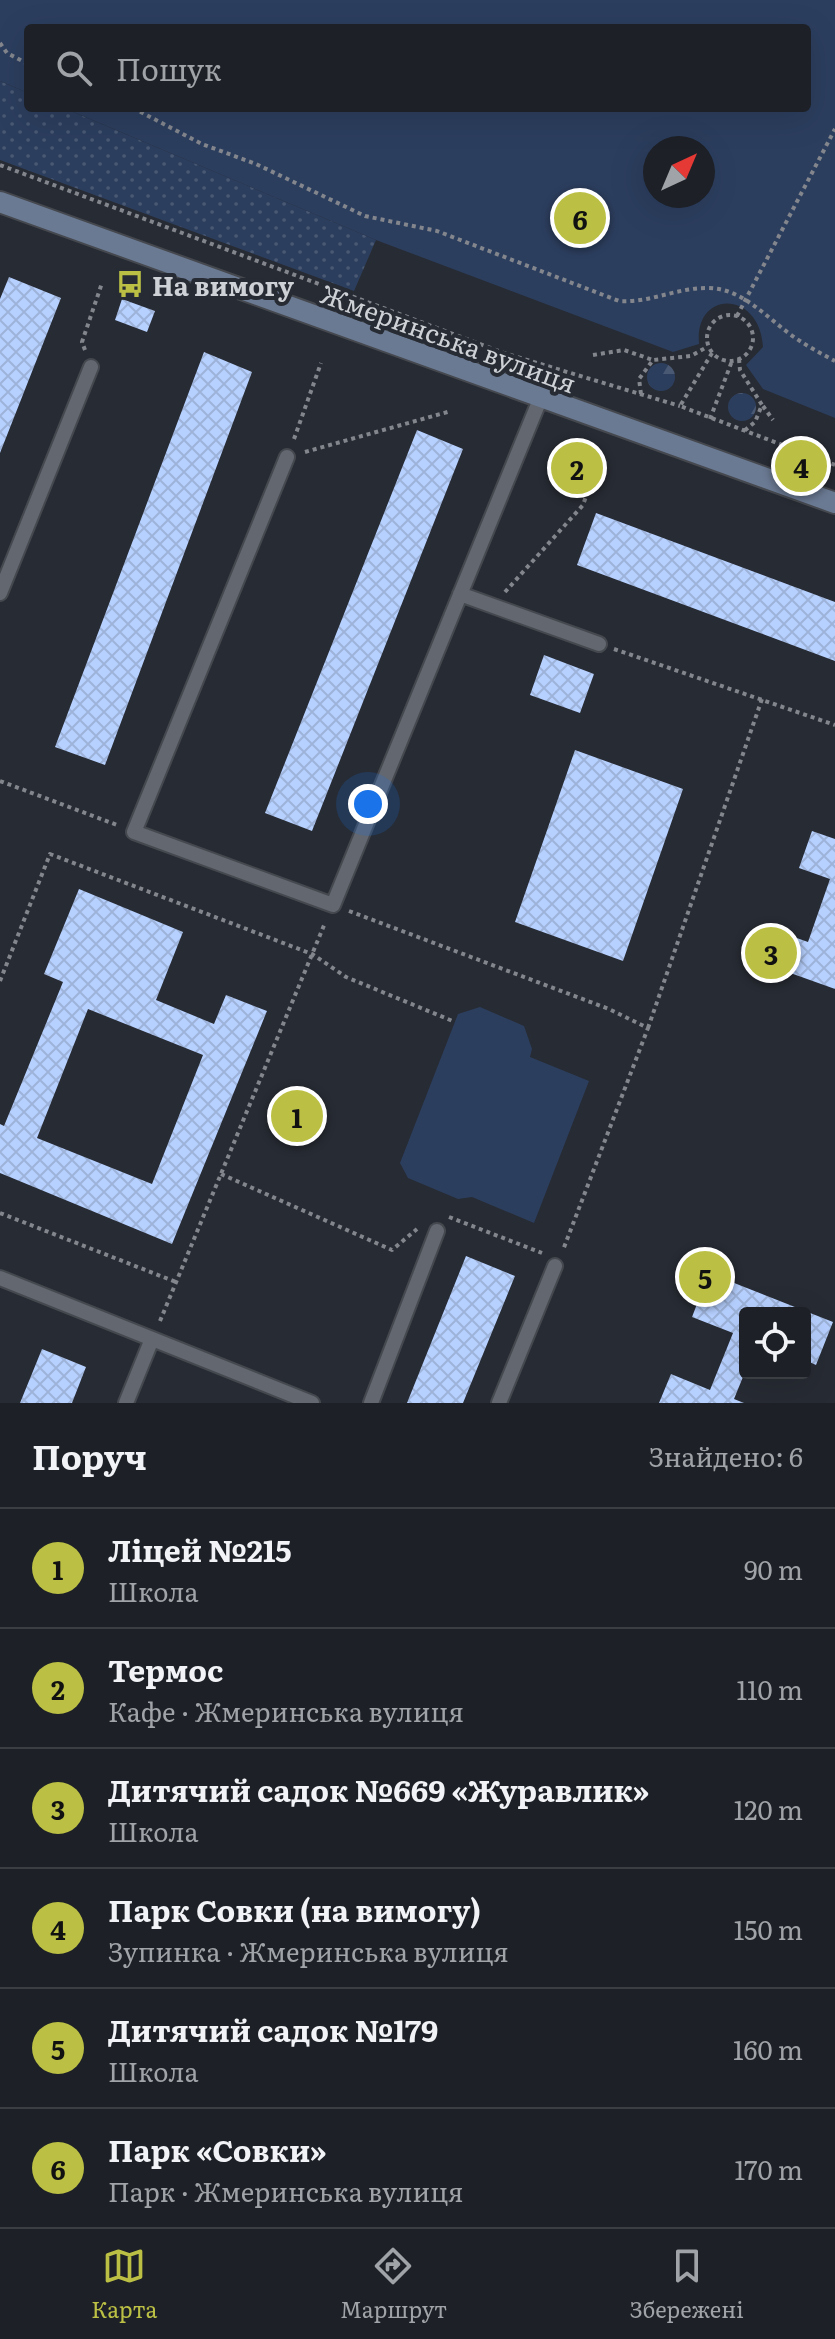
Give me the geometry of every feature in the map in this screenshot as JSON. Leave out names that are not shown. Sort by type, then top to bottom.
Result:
[{"type":"main road","name":"Жмеринська вулиця","points":[[0,202],[835,503]]},
{"type":"lane","points":[[0,593],[91,367]]},
{"type":"lane","points":[[287,457],[134,832],[333,905],[541,397]]},
{"type":"lane","points":[[460,594],[599,644]]},
{"type":"lane","points":[[371,1403],[434,1223]]},
{"type":"lane","points":[[499,1403],[557,1263]]},
{"type":"lane","points":[[0,1278],[312,1403]]},
{"type":"lane","points":[[126,1403],[152,1339]]},
{"type":"path","points":[[0,43],[7,53],[24,62]]},
{"type":"path","points":[[141,112],[202,144],[256,164],[365,216],[437,231],[619,301],[639,302],[705,288],[727,291],[745,300],[798,340],[835,361]]},
{"type":"path","points":[[737,316],[835,129]]},
{"type":"path","points":[[0,165],[504,353],[680,406],[835,465]]},
{"type":"path","points":[[91,367],[82,342],[102,283]]},
{"type":"path","points":[[722,316],[737,316],[748,324],[753,337],[749,350],[739,359],[732,360],[712,353],[708,346],[710,325],[722,316]]},
{"type":"path","points":[[593,355],[624,350],[653,360],[691,356],[708,346]]},
{"type":"path","points":[[680,406],[712,353]]},
{"type":"path","points":[[739,359],[740,370],[773,420]]},
{"type":"path","points":[[641,394],[639,379],[653,360]]},
{"type":"path","points":[[710,419],[732,360]]},
{"type":"path","points":[[287,457],[321,363]]},
{"type":"path","points":[[744,431],[755,422],[762,405]]},
{"type":"path","points":[[287,457],[451,411]]},
{"type":"path","points":[[492,606],[583,505],[598,462]]},
{"type":"path","points":[[599,644],[835,725]]},
{"type":"path","points":[[221,1174],[392,1250],[446,1215],[557,1263],[648,1028],[762,699]]},
{"type":"path","points":[[0,781],[134,832]]},
{"type":"path","points":[[0,981],[50,854],[312,954],[346,977],[455,1022]]},
{"type":"path","points":[[152,1339],[333,905],[609,1009],[648,1028]]},
{"type":"path","points":[[0,1213],[176,1282]]},
{"type":"green space","points":[[0,0],[835,0],[835,418],[763,389],[746,365],[763,347],[759,328],[751,315],[740,306],[716,306],[706,313],[700,326],[699,344],[673,352],[376,240],[73,112],[811,112],[811,24],[24,24],[24,91],[0,81]]},
{"type":"green space","points":[[0,81],[24,91],[24,112],[73,112],[376,240],[354,291],[0,160]]},
{"type":"green space","points":[[661,363],[671,367],[675,377],[671,387],[661,391],[651,387],[647,377],[651,367]]},
{"type":"green space","points":[[742,393],[752,397],[756,407],[752,417],[742,421],[732,417],[728,407],[732,397]]},
{"type":"green space","points":[[480,1007],[524,1026],[532,1049],[530,1057],[589,1081],[534,1223],[472,1197],[458,1199],[408,1178],[400,1163],[458,1014]]},
{"type":"building","points":[[9,277],[61,298],[0,453],[0,299]]},
{"type":"building","points":[[122,299],[155,311],[147,332],[115,320]]},
{"type":"building","points":[[204,352],[252,372],[105,765],[55,747]]},
{"type":"building","points":[[417,430],[463,449],[312,831],[265,813]]},
{"type":"building","points":[[569,458],[590,465],[584,484],[563,476]]},
{"type":"building","points":[[596,513],[835,602],[835,661],[577,565]]},
{"type":"building","points":[[544,655],[594,674],[580,713],[530,695]]},
{"type":"building","points":[[575,750],[683,789],[623,961],[515,922]]},
{"type":"building","points":[[812,831],[835,839],[835,989],[768,965],[780,932],[808,942],[830,879],[799,868]]},
{"type":"building","points":[[79,889],[183,932],[156,1000],[214,1024],[226,995],[267,1011],[172,1244],[0,1173],[0,1124],[4,1126],[63,982],[44,974]],"holes":[[[88,1009],[203,1055],[152,1184],[37,1138]]]},
{"type":"building","points":[[466,1256],[515,1276],[463,1403],[407,1403]]},
{"type":"building","points":[[709,1273],[795,1307],[739,1307],[739,1379],[742,1379],[734,1399],[744,1403],[659,1403],[671,1374],[710,1390],[733,1333],[692,1317]]},
{"type":"building","points":[[811,1313],[833,1322],[816,1365],[811,1363]]},
{"type":"building","points":[[42,1349],[86,1367],[72,1403],[20,1403]]},
{"type":"place","name":"Парк «Совки»","points":[[580,218]]},
{"type":"place","name":"На вимогу","points":[[130,284]]},
{"type":"place","name":"Парк Совки (на вимогу)","points":[[801,466]]},
{"type":"place","name":"Термос","points":[[577,468]]},
{"type":"place","name":"Дитячий садок №669 «Журавлик»","points":[[771,953]]},
{"type":"place","name":"Ліцей №215","points":[[297,1116]]},
{"type":"place","name":"Дитячий садок №179","points":[[705,1277]]}]
